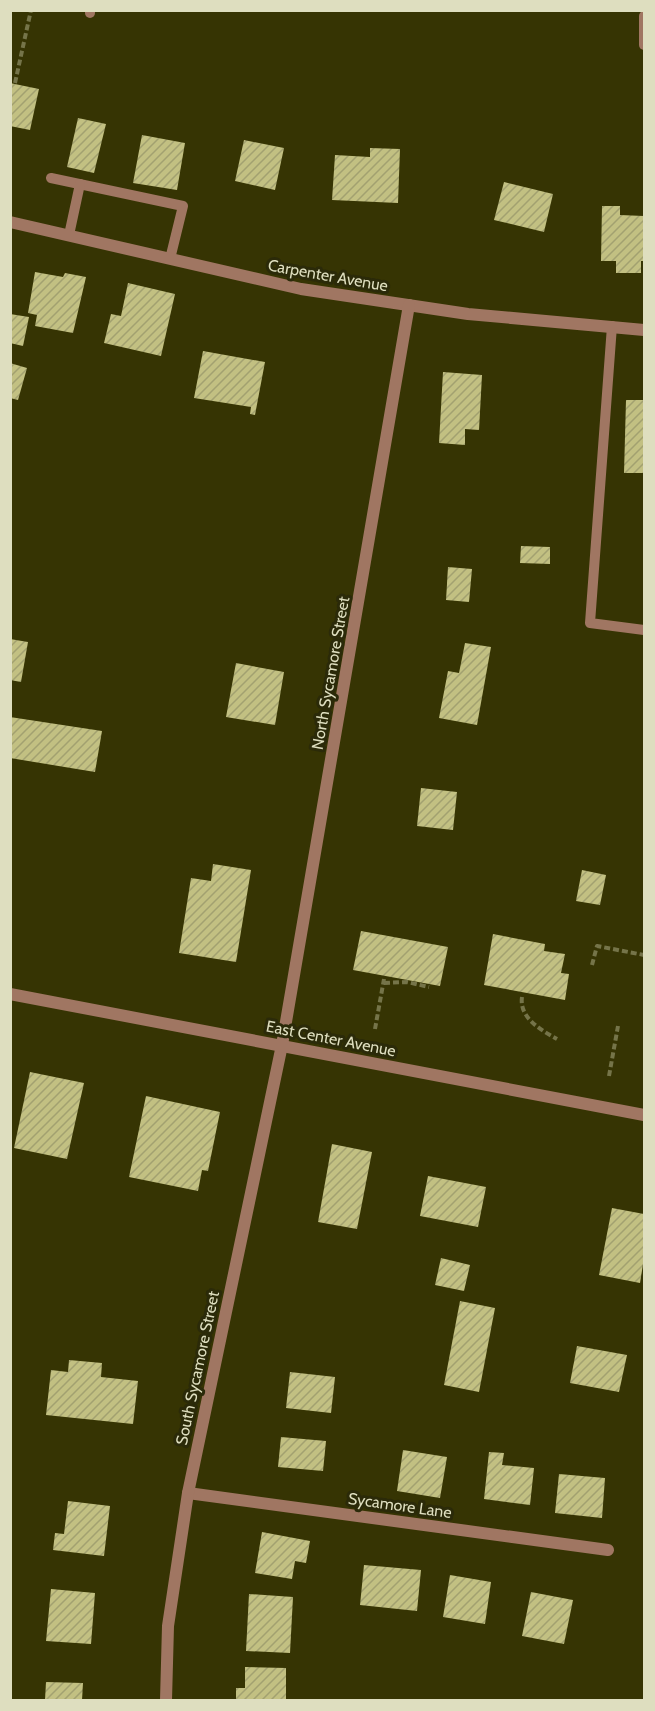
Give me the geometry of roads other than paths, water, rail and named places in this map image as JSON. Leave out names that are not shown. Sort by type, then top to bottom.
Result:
[{"type":"street","name":"Carpenter Avenue","points":[[10,222],[301,290],[468,314],[645,330]]},
{"type":"street","name":"North Sycamore Street","points":[[282,1046],[409,305]]},
{"type":"street","name":"East Center Avenue","points":[[10,994],[645,1115]]},
{"type":"street","name":"South Sycamore Street","points":[[166,1701],[168,1626],[188,1492],[282,1046]]},
{"type":"street","name":"Sycamore Lane","points":[[188,1492],[608,1550]]},
{"type":"lane","points":[[645,16],[645,45]]},
{"type":"lane","points":[[51,178],[183,206],[170,259]]},
{"type":"lane","points":[[69,235],[80,184]]},
{"type":"lane","points":[[612,326],[590,623],[645,630]]}]
